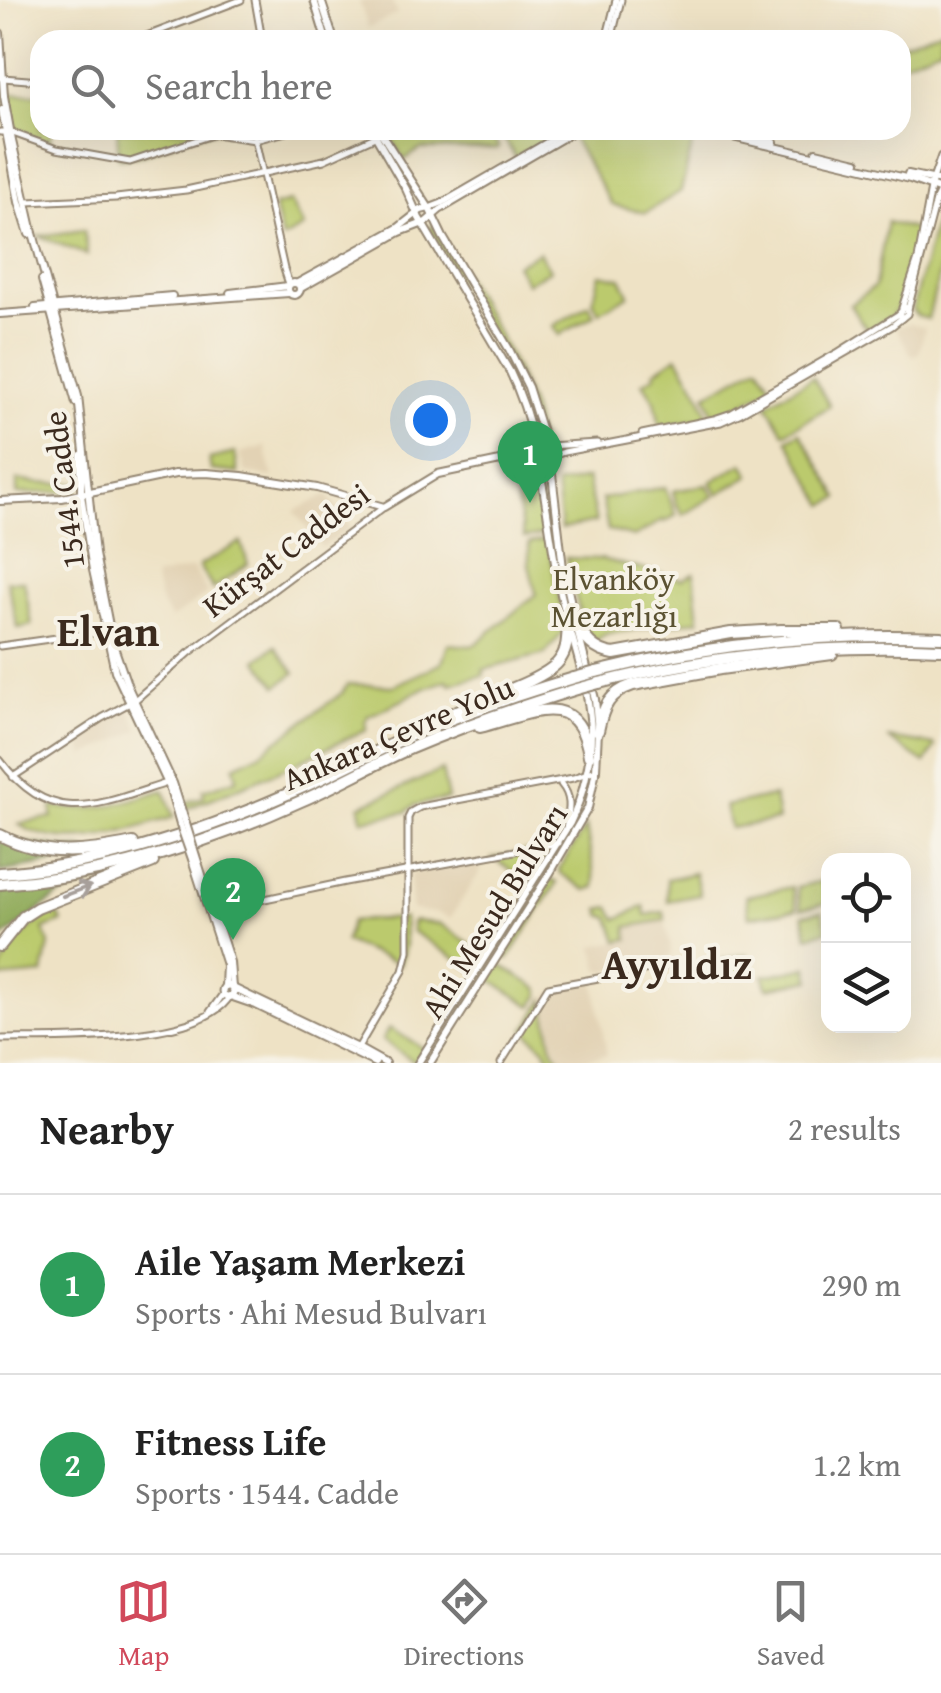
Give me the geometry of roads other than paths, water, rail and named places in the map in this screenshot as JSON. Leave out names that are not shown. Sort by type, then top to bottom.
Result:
[{"type":"highway","points":[[572,622],[591,645],[614,654],[709,636],[767,630],[857,630],[905,636]]},
{"type":"highway","points":[[427,728],[554,667],[565,650],[572,622]]},
{"type":"highway","name":"Ankara Çevre Yolu","points":[[598,678],[674,654],[740,644],[818,638],[941,637]]},
{"type":"highway","points":[[598,731],[611,696],[634,685],[720,669],[888,647]]},
{"type":"highway","name":"Ankara Çevre Yolu","points":[[0,873],[133,850],[203,827],[282,796],[427,728],[514,696],[598,678],[748,655],[812,649],[941,649]]},
{"type":"highway","name":"Ankara Çevre Yolu","points":[[0,884],[134,862],[202,842],[300,802],[412,748],[576,683]]},
{"type":"highway","points":[[445,736],[557,710],[572,716],[582,726],[590,756]]},
{"type":"highway","points":[[0,835],[29,848],[74,852],[203,827]]},
{"type":"highway","points":[[0,946],[12,929],[54,899],[202,842]]},
{"type":"main road","points":[[317,0],[327,30]]},
{"type":"main road","name":"1544. Cadde","points":[[0,33],[5,132]]},
{"type":"main road","name":"1544. Cadde","points":[[0,89],[5,132],[75,400],[84,494],[116,671],[173,783],[226,965],[229,991]]},
{"type":"main road","name":"Ahi Mesud Bulvarı","points":[[381,140],[422,224],[514,379],[522,400],[538,462],[556,567],[595,699],[598,731],[593,788],[581,822],[430,1063]]},
{"type":"main road","name":"Ahi Mesud Bulvarı","points":[[382,140],[433,216],[522,373],[537,410],[550,458],[563,568],[591,736],[576,811],[560,843],[418,1063]]},
{"type":"main road","points":[[746,140],[935,182]]},
{"type":"main road","points":[[764,140],[935,182],[941,190]]},
{"type":"main road","points":[[293,286],[428,208]]},
{"type":"main road","points":[[0,312],[293,286],[433,216]]},
{"type":"main road","name":"Kürşat Caddesi","points":[[384,508],[438,474],[505,460],[546,446]]},
{"type":"main road","name":"Kürşat Caddesi","points":[[505,460],[538,462],[550,458]]},
{"type":"main road","points":[[0,501],[62,498],[176,474],[206,474],[242,476],[334,492],[384,508]]},
{"type":"main road","name":"1544. Cadde","points":[[84,494],[119,666],[184,825]]},
{"type":"main road","name":"1544. Cadde","points":[[194,857],[232,973],[229,991]]},
{"type":"main road","points":[[232,973],[249,999]]},
{"type":"main road","points":[[229,991],[385,1063]]},
{"type":"main road","points":[[356,1050],[375,1063]]},
{"type":"street","points":[[162,30],[241,0]]},
{"type":"street","points":[[255,0],[260,30]]},
{"type":"street","points":[[610,30],[618,0]]},
{"type":"street","points":[[3,78],[30,79]]},
{"type":"street","points":[[5,132],[57,150],[130,162],[197,140]]},
{"type":"street","points":[[255,140],[284,270],[293,286]]},
{"type":"street","points":[[22,202],[148,195],[324,160],[362,140]]},
{"type":"street","points":[[428,208],[551,140]]},
{"type":"street","points":[[433,216],[560,140]]},
{"type":"street","points":[[902,312],[941,156]]},
{"type":"street","points":[[902,312],[941,190]]},
{"type":"street","name":"Kürşat Caddesi","points":[[546,446],[610,441],[726,415],[902,312]]},
{"type":"street","name":"Kürşat Caddesi","points":[[550,458],[720,422],[813,372],[902,312]]},
{"type":"street","name":"Kürşat Caddesi","points":[[13,777],[133,702],[190,653],[384,508]]},
{"type":"street","points":[[0,646],[106,631]]},
{"type":"street","points":[[0,760],[4,769],[34,794],[76,808],[167,782]]},
{"type":"street","points":[[348,1063],[404,968],[408,946],[408,818],[415,808],[551,783],[596,770]]},
{"type":"street","points":[[551,783],[593,788]]},
{"type":"street","points":[[562,784],[570,804],[564,834]]},
{"type":"street","points":[[214,910],[560,843]]},
{"type":"street","points":[[501,1063],[548,988],[677,964]]},
{"type":"street","points":[[224,1006],[229,991]]},
{"type":"street","points":[[208,1014],[229,991]]},
{"type":"street","points":[[0,1039],[147,1034],[249,999]]},
{"type":"place","name":"Aile Yaşam Merkezi","points":[[530,503]]},
{"type":"place","name":"Fitness Life","points":[[233,940]]},
{"type":"district","name":"Elvan","points":[[108,631]]},
{"type":"district","name":"Ayyıldız","points":[[677,964]]},
{"type":"park label","name":"Elvanköy Mezarlığı","points":[[614,598]]}]
